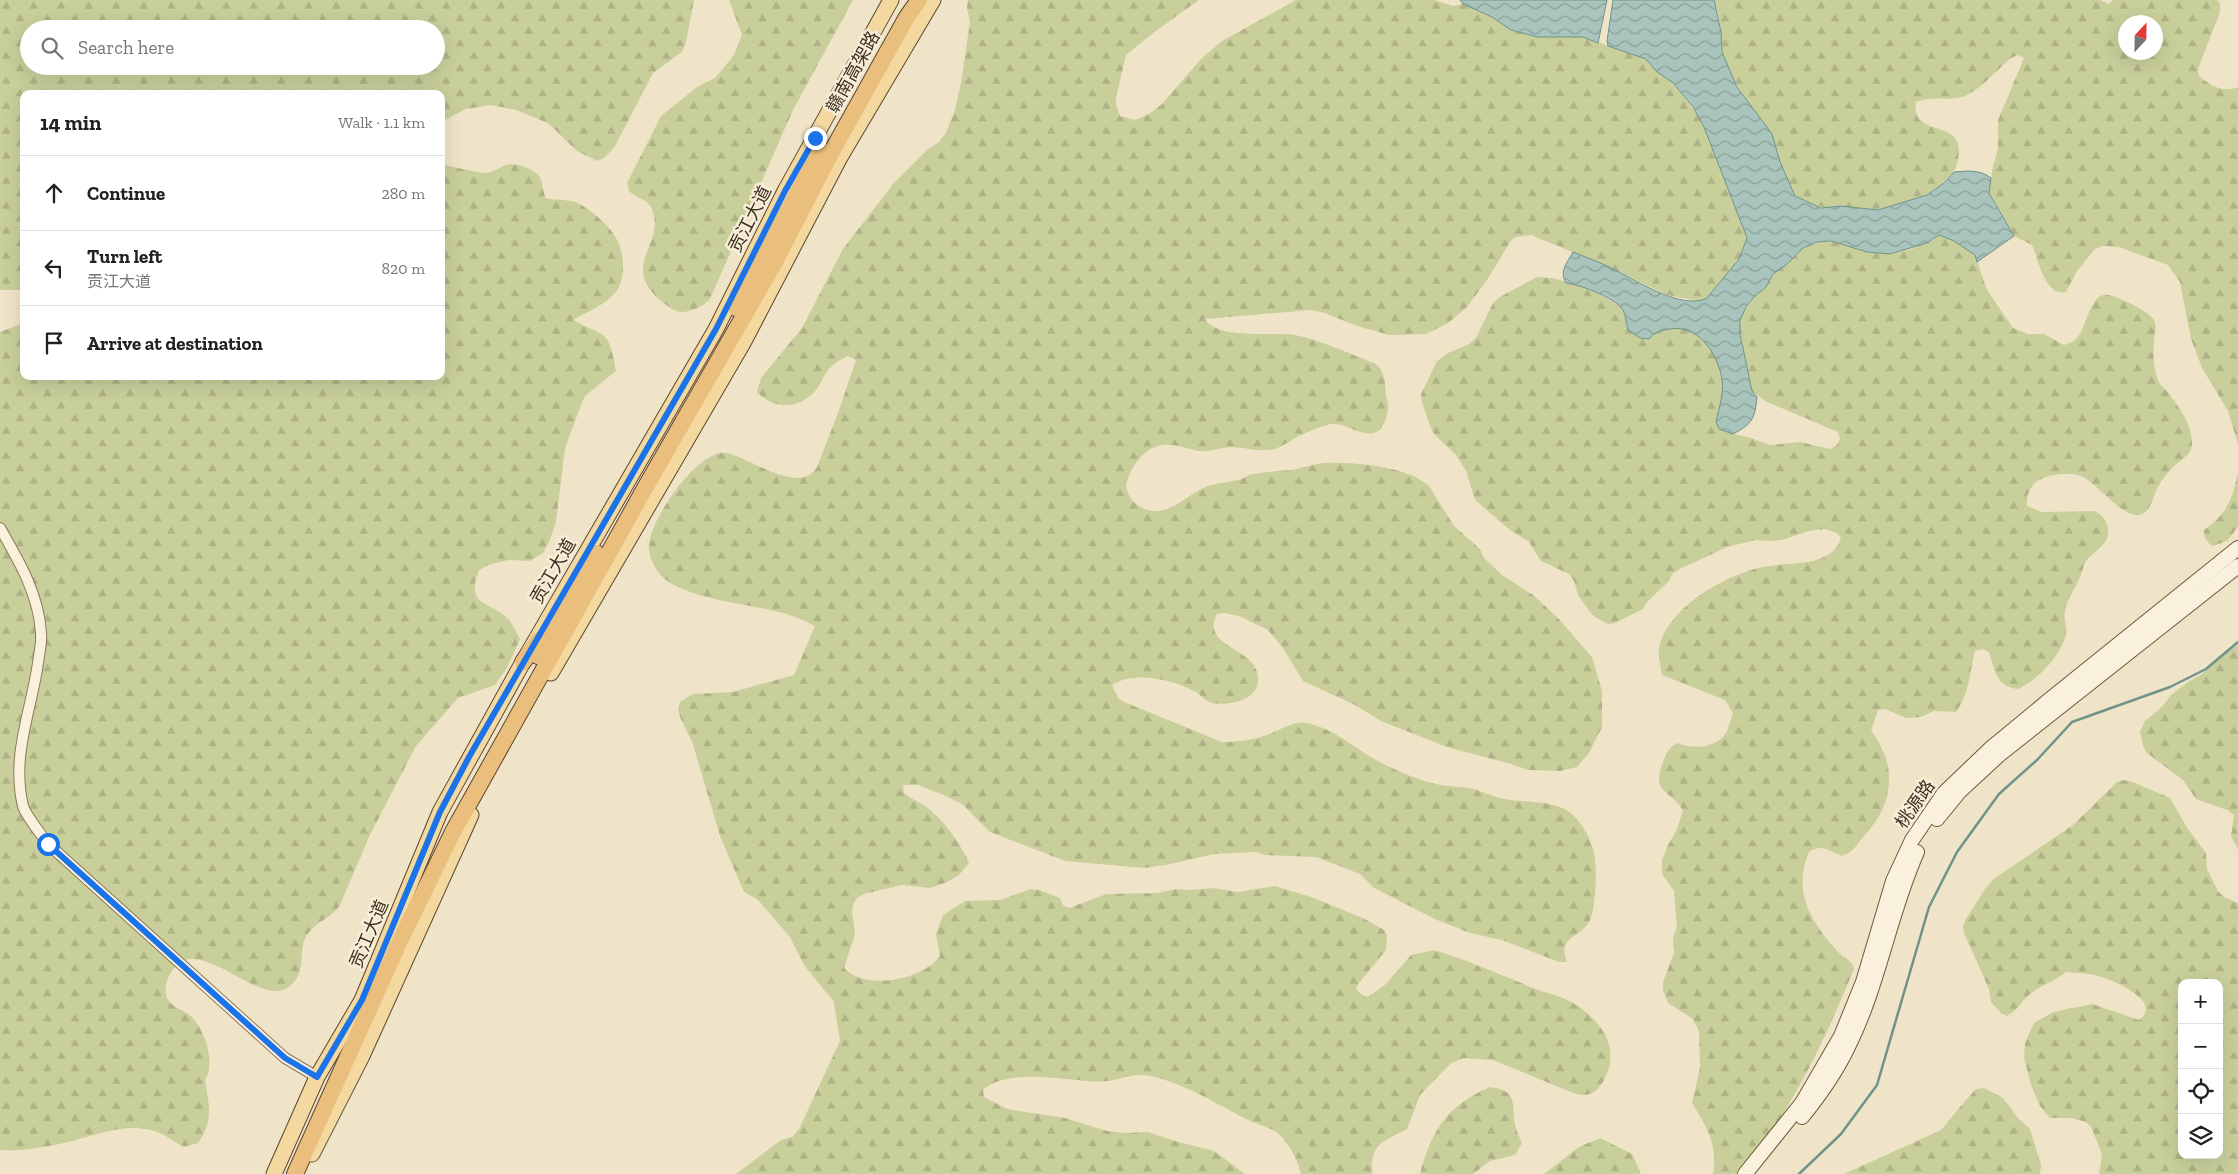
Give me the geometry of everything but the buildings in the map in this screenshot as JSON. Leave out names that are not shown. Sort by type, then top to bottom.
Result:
[{"type":"highway","name":"赣南高架路","points":[[295,1174],[399,943],[453,832],[574,603],[737,307],[798,190],[906,0]]},
{"type":"highway","name":"赣南高架路","points":[[285,1174],[444,829],[574,603],[775,262],[835,146],[908,16],[919,0]]},
{"type":"highway","points":[[523,662],[574,603]]},
{"type":"highway","points":[[549,675],[574,603]]},
{"type":"main road","name":"贡江大道","points":[[274,1174],[317,1077],[362,1000],[440,812],[523,662],[716,329],[785,191],[891,0]]},
{"type":"main road","points":[[304,1174],[362,1056],[466,824],[549,675],[743,343],[839,159],[932,0]]},
{"type":"main road","name":"桃源路","points":[[1745,1174],[1802,1103],[1841,1036],[1863,982],[1892,881],[1912,840],[1944,793],[1990,749],[2238,548]]},
{"type":"main road","name":"桃源路","points":[[1756,1174],[1819,1096],[1848,1046],[1867,1000],[1903,882],[1919,846],[1944,809],[1960,791],[1999,755],[2238,566]]},
{"type":"street","points":[[0,528],[22,566],[37,604],[42,634],[36,673],[20,742],[20,775],[23,807],[48,844],[285,1058],[317,1077]]},
{"type":"green space","points":[[0,0],[694,0],[686,42],[682,52],[653,73],[614,148],[604,158],[597,161],[577,151],[548,123],[516,110],[491,105],[466,109],[445,120],[445,90],[20,90],[20,290],[0,290]]},
{"type":"green space","points":[[729,0],[853,0],[793,110],[710,299],[693,310],[679,312],[659,299],[648,287],[643,275],[643,265],[654,233],[655,222],[650,206],[629,191],[627,183],[661,116],[697,87],[715,78],[734,55],[742,35]]},
{"type":"green space","points":[[968,0],[1199,0],[1126,55],[1116,105],[1120,116],[1135,120],[1149,114],[1161,105],[1200,60],[1222,41],[1296,0],[1434,0],[1453,6],[1463,4],[1492,17],[1511,30],[1537,37],[1583,37],[1646,59],[1677,88],[1697,114],[1704,127],[1747,238],[1739,258],[1706,299],[1699,301],[1667,295],[1609,267],[1531,235],[1515,237],[1467,307],[1448,323],[1426,334],[1389,335],[1311,310],[1205,319],[1212,326],[1234,333],[1285,334],[1304,337],[1376,364],[1382,372],[1384,380],[1388,407],[1385,421],[1380,429],[1374,433],[1360,432],[1337,424],[1327,425],[1299,436],[1272,450],[1230,447],[1203,451],[1174,445],[1158,446],[1141,456],[1130,473],[1126,485],[1129,496],[1136,504],[1146,510],[1158,511],[1178,504],[1208,486],[1238,480],[1254,474],[1324,463],[1350,463],[1394,470],[1419,479],[1429,486],[1454,526],[1480,549],[1484,558],[1502,575],[1533,595],[1556,616],[1592,657],[1602,691],[1602,727],[1589,753],[1577,767],[1560,771],[1528,770],[1447,747],[1381,721],[1353,704],[1303,681],[1283,648],[1268,630],[1239,616],[1225,613],[1217,614],[1214,626],[1216,634],[1223,642],[1250,661],[1256,670],[1258,681],[1256,688],[1247,698],[1226,704],[1212,703],[1187,688],[1154,678],[1132,678],[1112,685],[1118,698],[1124,702],[1222,742],[1256,738],[1301,722],[1329,731],[1370,757],[1424,781],[1474,789],[1505,799],[1550,804],[1568,811],[1582,825],[1588,837],[1595,856],[1596,874],[1592,914],[1586,926],[1567,942],[1565,953],[1567,962],[1559,962],[1502,940],[1470,933],[1437,920],[1374,888],[1360,874],[1316,857],[1265,855],[1255,852],[1214,854],[1144,868],[1065,861],[990,832],[962,804],[946,796],[918,785],[903,785],[904,793],[924,805],[944,824],[956,839],[969,863],[959,875],[945,883],[930,888],[902,885],[864,894],[857,898],[853,904],[852,912],[855,934],[844,968],[853,975],[879,981],[894,980],[921,971],[940,956],[936,934],[943,915],[965,901],[1000,900],[1031,889],[1060,898],[1063,905],[1069,908],[1106,894],[1158,893],[1175,889],[1214,888],[1238,892],[1275,886],[1311,897],[1365,919],[1384,930],[1387,936],[1386,950],[1359,983],[1356,989],[1362,995],[1368,997],[1386,984],[1411,955],[1434,950],[1574,1003],[1587,1013],[1602,1029],[1610,1048],[1609,1069],[1604,1080],[1593,1093],[1586,1095],[1576,1094],[1493,1060],[1463,1058],[1450,1064],[1420,1095],[1407,1129],[1385,1141],[1376,1150],[1373,1156],[1372,1174],[1301,1174],[1291,1149],[1283,1138],[1273,1130],[1248,1120],[1197,1093],[1168,1081],[1143,1075],[1100,1082],[1048,1077],[1018,1077],[1005,1079],[993,1084],[983,1090],[984,1097],[1007,1109],[1065,1118],[1107,1131],[1125,1133],[1148,1132],[1214,1151],[1245,1174],[736,1174],[781,1140],[792,1137],[799,1129],[840,1041],[834,1002],[804,965],[790,937],[758,900],[744,892],[720,836],[693,744],[678,709],[680,702],[693,694],[733,692],[794,675],[815,626],[783,613],[722,601],[678,587],[662,577],[656,568],[649,553],[649,543],[658,518],[678,487],[703,461],[715,454],[727,453],[737,456],[787,477],[799,478],[809,475],[817,467],[856,360],[848,356],[835,364],[829,369],[810,396],[795,404],[779,405],[764,398],[757,392],[761,378],[802,328],[843,249],[893,184],[928,149],[939,142],[946,133],[955,110],[961,83],[970,22],[967,8]]},
{"type":"green space","points":[[1714,0],[2100,0],[2109,4],[2113,0],[2217,0],[2220,3],[2220,12],[2198,69],[2199,76],[2217,88],[2233,89],[2238,87],[2238,444],[2228,411],[2202,368],[2191,339],[2180,282],[2168,265],[2119,247],[2103,246],[2095,249],[2077,271],[2066,292],[2059,292],[2047,283],[2032,245],[2014,236],[1989,192],[1998,149],[1998,120],[2024,58],[2018,55],[2011,58],[1979,87],[1965,96],[1926,99],[1916,102],[1917,114],[1922,122],[1949,133],[1956,139],[1959,150],[1956,167],[1946,180],[1920,199],[1887,208],[1841,210],[1810,204],[1799,198],[1791,190],[1780,164],[1772,135],[1743,94],[1726,63],[1722,52],[1721,29]]},
{"type":"green space","points":[[510,164],[528,168],[540,178],[546,198],[578,203],[601,220],[616,238],[623,258],[623,274],[615,293],[601,305],[573,320],[605,336],[614,357],[616,371],[585,396],[581,405],[565,448],[556,522],[549,542],[543,553],[530,561],[508,560],[479,570],[475,583],[475,591],[478,598],[503,614],[510,621],[520,639],[507,668],[495,685],[458,698],[416,746],[369,837],[340,905],[307,935],[302,948],[299,975],[289,987],[277,991],[263,989],[215,965],[199,960],[186,960],[171,972],[165,992],[167,997],[173,1005],[190,1015],[197,1023],[208,1047],[209,1056],[208,1073],[205,1080],[209,1105],[208,1120],[198,1143],[184,1147],[155,1131],[128,1128],[49,1146],[23,1150],[0,1150],[0,332],[20,324],[20,380],[445,380],[445,165],[484,173]]},
{"type":"green space","points":[[1939,235],[1954,241],[1975,255],[1987,290],[2013,328],[2028,334],[2044,334],[2064,345],[2073,341],[2080,333],[2093,304],[2102,295],[2113,296],[2126,301],[2151,316],[2156,329],[2154,362],[2156,374],[2160,384],[2168,392],[2187,422],[2191,435],[2191,448],[2188,454],[2164,478],[2150,506],[2142,514],[2135,515],[2127,512],[2111,501],[2089,481],[2078,475],[2061,474],[2048,476],[2036,482],[2032,487],[2027,499],[2027,506],[2042,512],[2094,511],[2105,520],[2108,527],[2108,535],[2104,543],[2086,561],[2067,602],[2064,642],[2054,659],[2040,674],[2017,689],[2010,687],[2004,684],[1997,676],[1989,652],[1982,649],[1975,651],[1964,698],[1956,712],[1934,711],[1921,717],[1906,718],[1885,709],[1878,710],[1871,731],[1886,757],[1889,771],[1887,797],[1882,810],[1875,823],[1852,850],[1842,856],[1822,848],[1813,849],[1809,852],[1804,867],[1804,894],[1807,906],[1820,930],[1839,953],[1850,962],[1854,969],[1831,1023],[1805,1076],[1758,1151],[1739,1174],[1713,1174],[1713,1145],[1707,1129],[1692,1103],[1700,1068],[1699,1031],[1693,1019],[1668,1003],[1663,990],[1663,982],[1674,953],[1673,938],[1677,927],[1674,891],[1662,874],[1662,860],[1683,811],[1664,791],[1659,780],[1664,759],[1672,747],[1677,743],[1697,747],[1716,742],[1726,733],[1733,713],[1725,700],[1662,675],[1659,648],[1664,633],[1674,619],[1686,606],[1716,585],[1732,577],[1763,567],[1819,559],[1828,555],[1836,548],[1841,538],[1837,533],[1824,529],[1809,531],[1785,539],[1771,541],[1756,540],[1727,547],[1672,574],[1669,581],[1646,603],[1643,609],[1615,623],[1608,624],[1590,612],[1578,595],[1574,581],[1569,574],[1541,561],[1529,542],[1510,530],[1475,500],[1466,471],[1456,455],[1434,434],[1422,403],[1421,394],[1437,361],[1448,353],[1469,344],[1476,338],[1493,303],[1498,298],[1537,277],[1552,278],[1588,287],[1621,307],[1625,313],[1653,334],[1675,327],[1689,330],[1701,337],[1710,347],[1720,374],[1722,388],[1718,415],[1733,434],[1770,445],[1800,442],[1830,449],[1837,445],[1840,439],[1838,432],[1765,401],[1752,391],[1740,334],[1740,320],[1743,313],[1755,296],[1766,287],[1773,274],[1786,265],[1803,248],[1817,242],[1838,242],[1867,252],[1890,254],[1912,249],[1933,240]]},
{"type":"green space","points":[[2238,473],[2238,527],[2227,541],[2213,546],[2206,540],[2204,530],[2218,518],[2227,506],[2231,499]]},
{"type":"green space","points":[[2238,645],[2238,849],[2231,836],[2234,815],[2227,810],[2196,799],[2183,780],[2147,753],[2143,746],[2140,732],[2145,721],[2162,707],[2171,695],[2202,674],[2227,651]]},
{"type":"green space","points":[[2124,780],[2170,798],[2186,826],[2206,853],[2207,869],[2218,891],[2224,897],[2238,903],[2238,1174],[2099,1174],[2102,1154],[2091,1127],[2086,1122],[2072,1118],[2050,1118],[2040,1106],[2031,1085],[2024,1057],[2025,1043],[2034,1023],[2053,1012],[2092,1004],[2139,1020],[2145,1013],[2145,1006],[2134,992],[2105,978],[2066,972],[2029,995],[2015,1011],[2007,1016],[2001,1013],[1991,1002],[1989,989],[1964,933],[1963,926],[1985,889],[1995,878],[2073,825],[2117,782]]},
{"type":"green space","points":[[1490,1087],[1506,1092],[1512,1101],[1514,1120],[1522,1143],[1515,1155],[1490,1161],[1473,1174],[1420,1174],[1430,1144],[1443,1121],[1463,1102]]},
{"type":"green space","points":[[1984,1088],[2003,1098],[2018,1118],[2030,1129],[2041,1165],[2040,1174],[1844,1174],[1941,1130],[1976,1089]]},
{"type":"green space","points":[[1600,1138],[1632,1154],[1641,1174],[1544,1174],[1579,1147]]},
{"type":"water","points":[[1460,0],[1607,0],[1598,43],[1583,37],[1537,37],[1511,30],[1492,17],[1463,4]]},
{"type":"water","points":[[1613,0],[1714,0],[1721,32],[1722,52],[1737,87],[1772,134],[1780,162],[1795,196],[1821,208],[1841,206],[1878,210],[1927,195],[1944,183],[1954,172],[1978,172],[1991,178],[1989,193],[2014,236],[1977,262],[1975,255],[1954,241],[1939,235],[1927,243],[1890,254],[1867,252],[1831,241],[1817,242],[1803,248],[1786,265],[1773,274],[1766,287],[1746,307],[1740,320],[1740,334],[1752,391],[1757,397],[1754,416],[1748,424],[1733,434],[1719,429],[1716,422],[1722,396],[1722,380],[1716,359],[1704,341],[1696,334],[1676,328],[1658,332],[1649,339],[1640,338],[1628,330],[1621,307],[1595,292],[1566,283],[1563,275],[1573,252],[1669,296],[1682,300],[1695,301],[1706,299],[1739,259],[1747,238],[1704,127],[1693,107],[1673,83],[1656,71],[1646,59],[1608,46],[1607,41]]},
{"type":"waterway","points":[[1799,1174],[1841,1134],[1877,1085],[1929,907],[1957,852],[1999,794],[2037,760],[2072,722],[2170,687],[2206,669],[2238,642]]},
{"type":"route","points":[[48,844],[285,1058],[317,1077],[362,1000],[440,812],[469,757],[716,329],[785,191],[815,138]]}]
